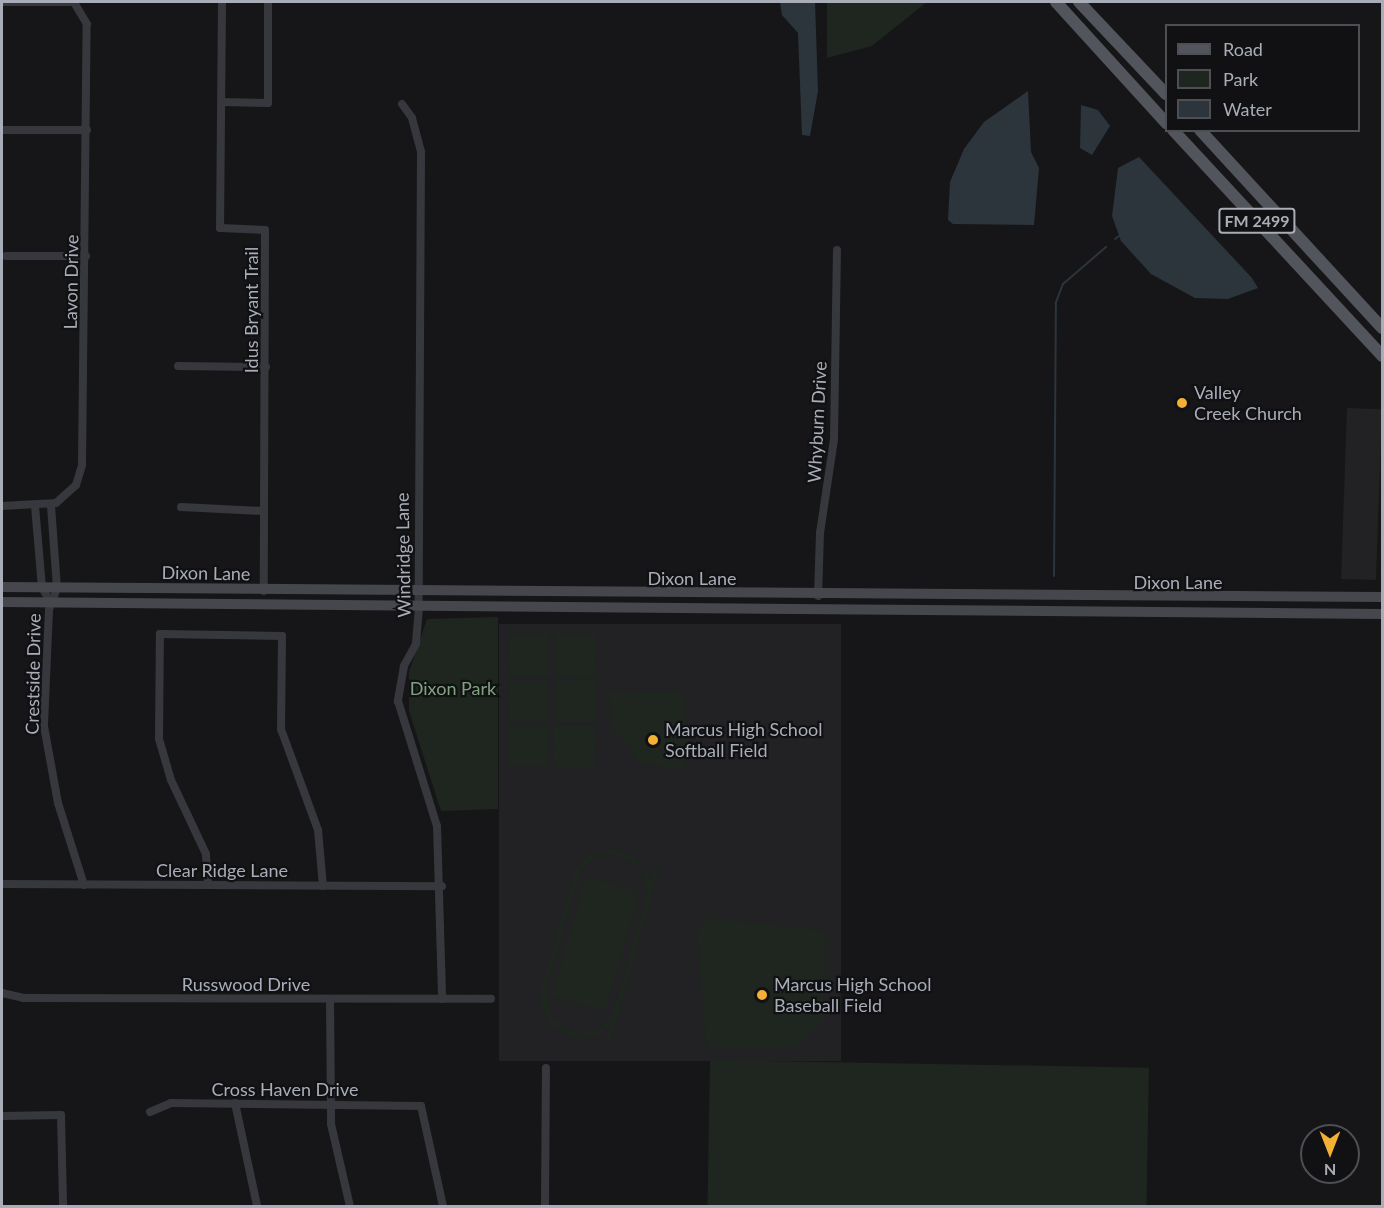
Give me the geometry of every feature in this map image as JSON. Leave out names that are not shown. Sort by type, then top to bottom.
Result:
[{"type":"main road","points":[[1056,2],[1165,121]]},
{"type":"main road","points":[[1079,2],[1165,94]]},
{"type":"main road","points":[[1154,109],[1165,98]]},
{"type":"main road","name":"FM 2499","points":[[1175,132],[1383,356]]},
{"type":"main road","name":"FM 2499","points":[[1202,132],[1383,328]]},
{"type":"main road","name":"Dixon Lane","points":[[2,587],[416,593],[1223,599],[1383,597]]},
{"type":"main road","points":[[963,597],[963,610]]},
{"type":"main road","points":[[1223,599],[1225,613]]},
{"type":"main road","name":"Dixon Lane","points":[[2,602],[419,608],[1383,614]]},
{"type":"street","points":[[2,2],[74,2]]},
{"type":"street","name":"Lavon Drive","points":[[51,506],[76,485],[82,465],[87,24],[74,2]]},
{"type":"street","name":"Idus Bryant Trail","points":[[222,2],[220,228],[265,230],[264,591]]},
{"type":"street","points":[[222,102],[268,103],[268,2]]},
{"type":"street","name":"Windridge Lane","points":[[402,104],[412,118],[421,152],[416,593],[419,608],[416,644],[404,666],[398,701],[431,798],[442,886],[442,999]]},
{"type":"street","points":[[2,130],[87,130]]},
{"type":"street","name":"Whyburn Drive","points":[[818,596],[820,533],[834,439],[837,250]]},
{"type":"street","points":[[6,256],[86,256]]},
{"type":"street","points":[[178,366],[266,367]]},
{"type":"street","points":[[2,506],[51,506],[57,588],[50,602]]},
{"type":"street","points":[[35,506],[42,587],[50,602]]},
{"type":"street","points":[[181,507],[264,511]]},
{"type":"street","name":"Crestside Drive","points":[[50,602],[44,726],[58,803],[77,849],[84,885]]},
{"type":"street","points":[[208,885],[206,854],[171,780],[159,739],[160,634],[282,636],[281,729],[318,830],[323,886]]},
{"type":"street","points":[[2,884],[2,889]]},
{"type":"street","name":"Clear Ridge Lane","points":[[2,884],[442,886]]},
{"type":"street","name":"Russwood Drive","points":[[2,993],[23,998],[491,999]]},
{"type":"street","points":[[330,999],[330,1103],[350,1206]]},
{"type":"street","points":[[545,1206],[546,1068]]},
{"type":"street","name":"Cross Haven Drive","points":[[150,1112],[171,1103],[330,1103],[421,1106],[443,1206]]},
{"type":"street","points":[[236,1103],[257,1206]]},
{"type":"street","points":[[2,1116],[61,1115],[63,1206]]},
{"type":"shaded area","points":[[1347,408],[1382,409],[1376,580],[1341,579]]},
{"type":"shaded area","points":[[499,624],[841,624],[841,1061],[499,1061]]},
{"type":"green space","points":[[827,2],[927,2],[872,46],[827,58]]},
{"type":"green space","name":"Dixon Park","points":[[498,617],[498,809],[441,811],[409,711],[409,672],[427,619]]},
{"type":"green space","points":[[510,634],[550,635],[549,676],[509,675]]},
{"type":"green space","points":[[556,634],[596,635],[595,677],[555,676]]},
{"type":"green space","points":[[510,679],[550,680],[549,722],[509,721]]},
{"type":"green space","points":[[555,680],[596,680],[596,721],[555,721]]},
{"type":"green space","name":"Marcus High School Softball Field","points":[[681,691],[685,698],[685,770],[641,763],[613,729],[608,693]]},
{"type":"green space","points":[[509,725],[549,725],[549,766],[509,766]]},
{"type":"green space","points":[[554,725],[595,726],[594,768],[553,767]]},
{"type":"green space","points":[[615,848],[636,857],[651,878],[655,865],[660,867],[611,1042],[606,1041],[609,1027],[595,1036],[571,1038],[549,1023],[540,1001],[542,986],[575,870],[587,856]],"holes":[[[614,854],[640,868],[647,893],[612,1016],[596,1030],[575,1033],[551,1017],[547,988],[580,872],[597,856]]]},
{"type":"green space","points":[[586,876],[640,891],[605,1012],[552,996]]},
{"type":"green space","name":"Marcus High School Baseball Field","points":[[710,918],[825,931],[824,1019],[795,1048],[706,1047],[697,931]]},
{"type":"green space","points":[[710,1060],[1149,1068],[1147,1206],[707,1206]]},
{"type":"water","points":[[780,2],[815,2],[818,91],[810,136],[802,135],[798,33],[782,15]]},
{"type":"water","points":[[1028,91],[1031,152],[1039,168],[1034,225],[953,224],[948,220],[950,182],[964,149],[984,122]]},
{"type":"water","points":[[1081,105],[1098,110],[1110,126],[1092,155],[1080,148]]},
{"type":"water","points":[[1139,157],[1252,278],[1258,288],[1228,299],[1195,298],[1151,274],[1121,241],[1112,216],[1118,168]]},
{"type":"waterway","points":[[1115,239],[1119,236]]},
{"type":"waterway","points":[[1054,576],[1056,302],[1063,284],[1106,247]]},
{"type":"place","name":"Valley Creek Church","points":[[1182,403]]},
{"type":"place","name":"Marcus High School Softball Field","points":[[653,740]]},
{"type":"place","name":"Marcus High School Baseball Field","points":[[762,995]]}]
